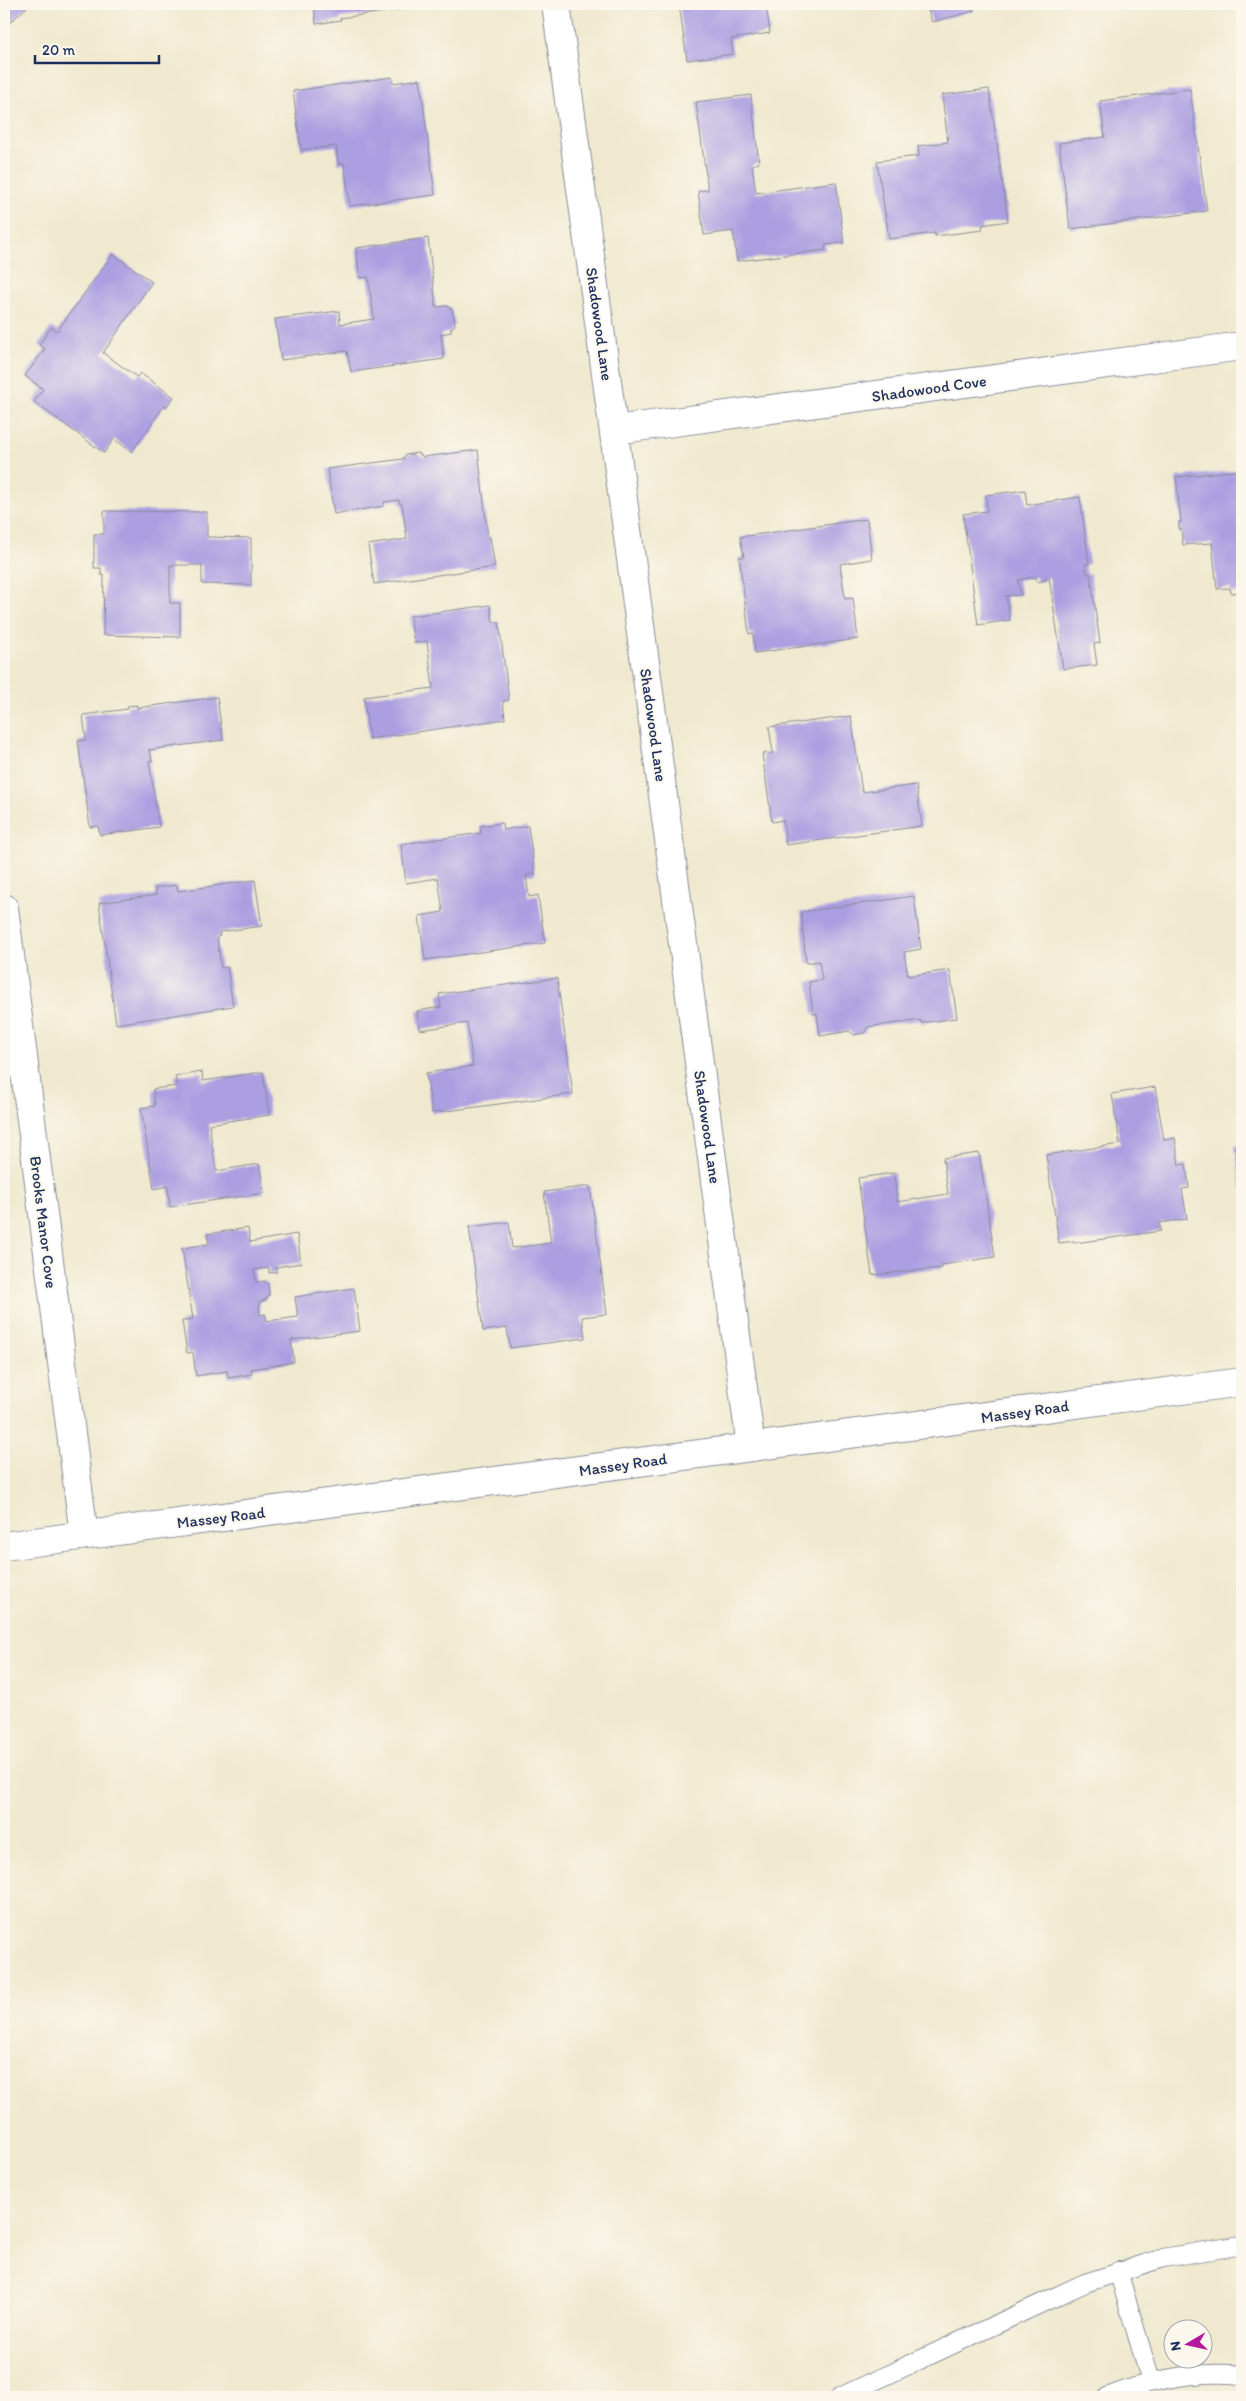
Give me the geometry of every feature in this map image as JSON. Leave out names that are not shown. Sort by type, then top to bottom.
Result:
[{"type":"street","name":"Shadowood Lane","points":[[556,4],[752,1447]]},
{"type":"street","name":"Shadowood Cove","points":[[615,430],[1242,346]]},
{"type":"street","name":"Brooks Manor Cove","points":[[4,908],[84,1535]]},
{"type":"street","name":"Massey Road","points":[[4,1546],[1242,1382]]},
{"type":"lane","points":[[840,2397],[1063,2292],[1118,2271],[1163,2258],[1242,2245]]},
{"type":"lane","points":[[1118,2271],[1151,2382]]},
{"type":"lane","points":[[1107,2397],[1151,2382],[1196,2375],[1242,2375]]},
{"type":"building","points":[[4,4],[30,4],[4,28]]},
{"type":"building","points":[[314,4],[413,4],[413,8],[340,18],[341,20],[316,24]]},
{"type":"building","points":[[679,4],[766,4],[770,33],[731,39],[733,54],[687,60]]},
{"type":"building","points":[[926,4],[972,4],[974,11],[932,22]]},
{"type":"building","points":[[392,77],[393,83],[420,79],[435,195],[350,206],[344,163],[338,164],[336,146],[301,150],[293,91]]},
{"type":"building","points":[[989,89],[1008,221],[982,225],[983,230],[935,236],[935,233],[889,239],[877,161],[919,156],[918,146],[948,142],[942,95]]},
{"type":"building","points":[[1190,89],[1207,211],[1070,229],[1059,143],[1105,137],[1100,101]]},
{"type":"building","points":[[751,95],[759,163],[752,165],[756,193],[836,182],[844,243],[825,245],[826,250],[737,261],[733,231],[704,235],[698,191],[708,190],[696,102]]},
{"type":"building","points":[[428,238],[436,307],[447,306],[452,309],[455,325],[451,328],[451,332],[441,334],[444,359],[351,372],[347,351],[281,360],[275,319],[339,311],[340,324],[374,319],[368,277],[360,278],[356,248]]},
{"type":"building","points":[[113,254],[152,282],[103,353],[137,377],[140,373],[174,397],[166,407],[164,406],[132,452],[114,439],[104,453],[34,402],[43,389],[25,376],[45,349],[39,345],[51,327],[57,331]]},
{"type":"building","points":[[478,450],[488,538],[490,537],[495,567],[374,584],[368,545],[407,539],[402,504],[400,504],[399,500],[384,502],[384,506],[334,514],[327,469],[403,459],[405,455],[418,453],[423,457]]},
{"type":"building","points":[[1242,470],[1242,592],[1231,593],[1230,588],[1217,589],[1212,543],[1183,545],[1181,529],[1179,529],[1179,522],[1181,522],[1176,477]]},
{"type":"building","points":[[1025,490],[1027,505],[1080,497],[1089,564],[1085,564],[1087,574],[1090,573],[1100,643],[1094,644],[1097,665],[1063,669],[1049,577],[1045,578],[1046,580],[1037,582],[1036,577],[1018,580],[1021,595],[1006,596],[1010,620],[978,625],[963,514],[987,511],[986,495]]},
{"type":"building","points":[[104,511],[207,512],[207,537],[251,538],[251,585],[202,584],[202,565],[170,565],[170,603],[180,603],[180,637],[103,635],[104,575],[101,575],[101,568],[94,568],[94,534],[104,534]]},
{"type":"building","points":[[867,519],[872,559],[840,564],[845,599],[853,598],[858,639],[755,653],[753,633],[749,634],[739,557],[744,557],[740,537]]},
{"type":"building","points":[[490,605],[493,622],[499,622],[509,700],[503,701],[505,719],[369,739],[364,697],[433,688],[427,641],[414,643],[410,616]]},
{"type":"building","points":[[217,697],[223,740],[148,750],[150,751],[152,761],[149,761],[159,827],[100,835],[98,826],[90,827],[78,741],[86,740],[83,715],[128,709],[127,706],[137,705],[137,708]]},
{"type":"building","points":[[851,716],[862,792],[916,785],[922,826],[786,845],[783,820],[772,822],[762,754],[773,753],[769,727]]},
{"type":"building","points":[[502,823],[503,830],[528,826],[535,874],[526,875],[529,897],[538,895],[545,943],[425,960],[419,916],[443,912],[438,878],[406,883],[401,844],[481,833],[480,826]]},
{"type":"building","points":[[255,880],[262,926],[219,932],[220,936],[217,937],[221,968],[227,967],[233,1006],[116,1024],[99,903],[156,895],[155,888],[177,885],[178,891]]},
{"type":"building","points":[[914,896],[921,949],[904,952],[908,976],[950,970],[957,1018],[921,1023],[921,1020],[868,1027],[864,1033],[854,1035],[849,1031],[820,1036],[817,1013],[813,1014],[809,982],[822,980],[819,961],[806,963],[801,912]]},
{"type":"building","points":[[557,978],[573,1094],[432,1113],[426,1073],[473,1066],[467,1023],[420,1030],[417,1011],[441,1007],[439,994]]},
{"type":"building","points":[[202,1072],[203,1081],[263,1072],[269,1115],[209,1124],[216,1171],[259,1164],[264,1193],[170,1207],[168,1186],[154,1189],[141,1108],[155,1106],[153,1089],[177,1086],[175,1076]]},
{"type":"building","points":[[1155,1087],[1164,1140],[1175,1138],[1179,1165],[1186,1164],[1189,1188],[1182,1189],[1187,1219],[1159,1223],[1161,1231],[1075,1243],[1074,1241],[1059,1243],[1046,1155],[1120,1144],[1112,1094]]},
{"type":"building","points":[[1242,1145],[1242,1188],[1241,1188],[1235,1146]]},
{"type":"building","points":[[979,1153],[995,1257],[942,1265],[942,1268],[872,1275],[858,1178],[894,1173],[897,1202],[948,1194],[943,1158]]},
{"type":"building","points":[[590,1186],[607,1314],[582,1317],[585,1338],[510,1348],[507,1328],[483,1331],[469,1227],[509,1222],[512,1248],[551,1243],[544,1192]]},
{"type":"building","points":[[248,1228],[250,1242],[297,1234],[301,1263],[276,1267],[277,1272],[269,1273],[269,1268],[254,1270],[256,1282],[264,1281],[268,1284],[269,1295],[265,1300],[259,1302],[260,1315],[265,1314],[267,1321],[298,1317],[295,1297],[354,1288],[360,1331],[291,1340],[294,1362],[251,1369],[252,1374],[228,1378],[227,1371],[196,1376],[193,1352],[187,1353],[182,1321],[193,1319],[182,1248],[209,1244],[207,1234]]}]
